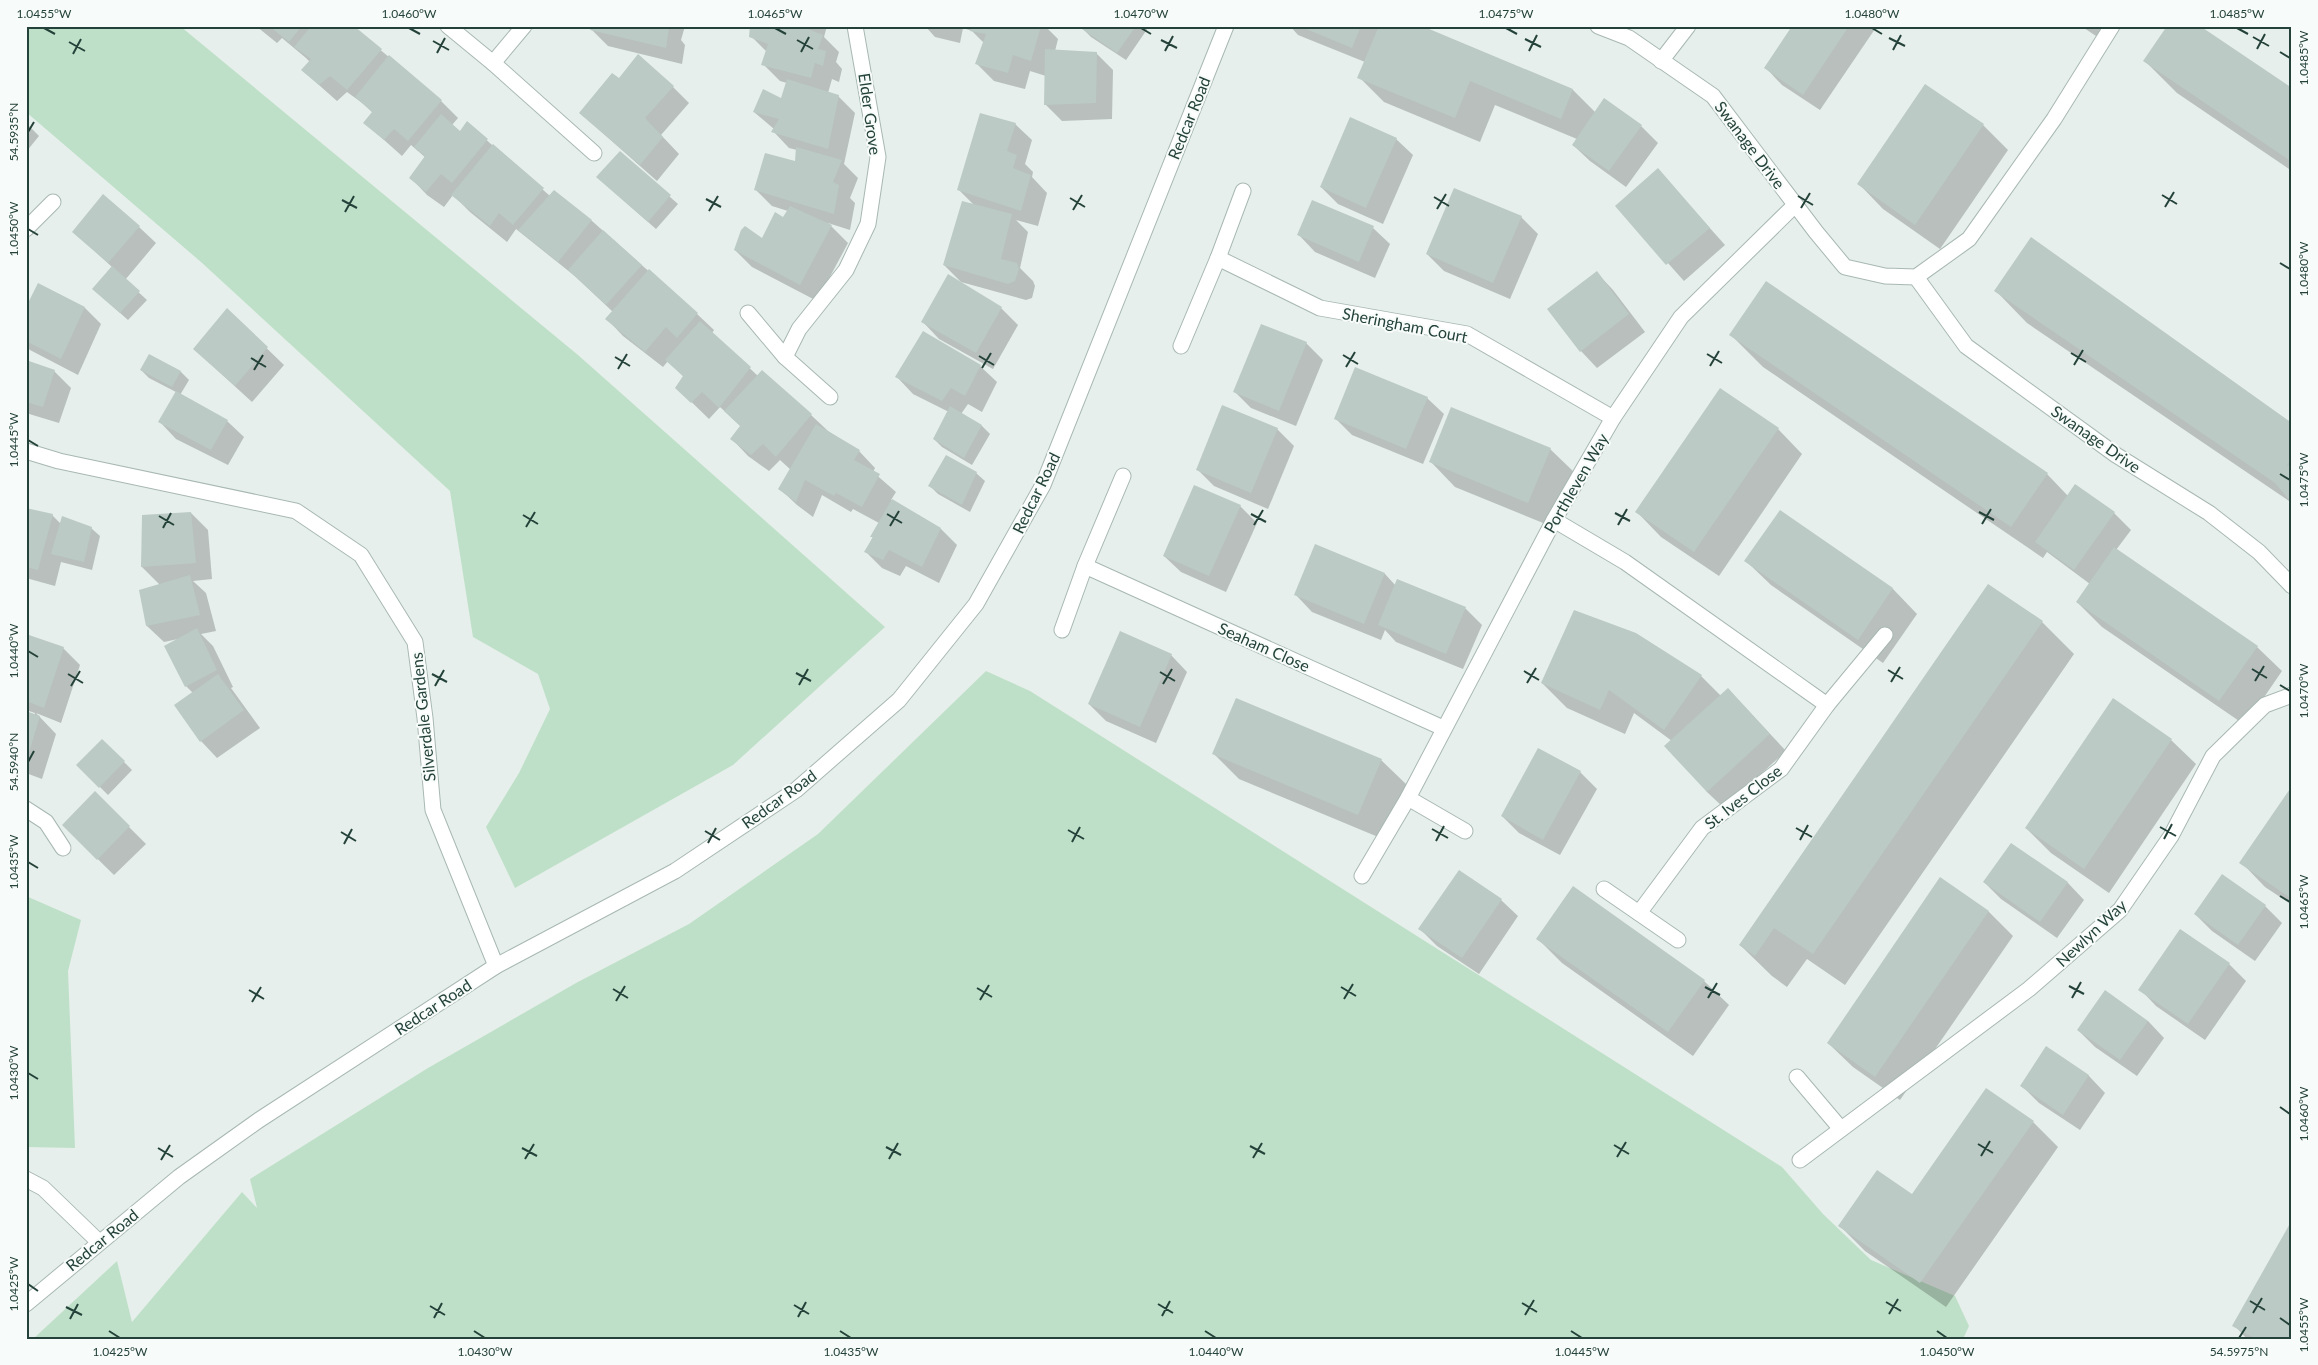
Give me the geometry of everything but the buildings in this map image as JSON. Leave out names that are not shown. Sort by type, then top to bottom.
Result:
[{"type":"street","points":[[448,26],[594,152]]},
{"type":"street","points":[[493,63],[524,26]]},
{"type":"street","name":"Elder Grove","points":[[785,357],[799,329],[846,270],[868,224],[878,157],[855,26]]},
{"type":"street","name":"Redcar Road","points":[[26,1304],[179,1177],[259,1120],[496,966],[675,871],[796,790],[899,700],[976,604],[1043,485],[1226,26]]},
{"type":"street","name":"Swanage Drive","points":[[1598,26],[1629,38],[1713,96],[1795,206],[1845,267],[1884,276],[1916,277],[1966,346],[2116,455],[2209,513],[2259,552],[2292,586]]},
{"type":"street","points":[[1661,61],[1688,26]]},
{"type":"street","points":[[1916,277],[1969,239],[2054,120],[2112,26]]},
{"type":"street","points":[[1181,346],[1218,258],[1242,191]]},
{"type":"street","points":[[26,230],[53,202]]},
{"type":"street","name":"Porthleven Way","points":[[1362,876],[1408,798],[1443,728],[1554,520],[1613,418],[1681,317],[1795,206]]},
{"type":"street","name":"Sheringham Court","points":[[1218,258],[1320,308],[1467,334],[1613,418]]},
{"type":"street","points":[[748,313],[785,357],[830,397]]},
{"type":"street","name":"Silverdale Gardens","points":[[26,451],[59,461],[296,511],[361,555],[415,642],[425,718],[433,810],[496,966]]},
{"type":"street","points":[[1062,630],[1085,566],[1123,476]]},
{"type":"street","points":[[1554,520],[1625,562],[1827,705]]},
{"type":"street","name":"Seaham Close","points":[[1085,566],[1443,728]]},
{"type":"street","name":"St. Ives Close","points":[[1639,913],[1702,828],[1781,769],[1827,705],[1886,635]]},
{"type":"street","name":"Newlyn Way","points":[[1800,1160],[2029,989],[2120,910],[2171,836],[2213,756],[2265,705],[2292,695]]},
{"type":"street","points":[[1408,798],[1465,831]]},
{"type":"street","points":[[26,809],[46,822],[63,848]]},
{"type":"street","points":[[1604,889],[1678,940]]},
{"type":"street","points":[[1797,1077],[1841,1129]]},
{"type":"street","points":[[26,1179],[43,1188],[99,1242]]},
{"type":"green space","points":[[26,26],[180,26],[578,355],[885,627],[733,765],[515,888],[486,827],[519,773],[550,709],[538,674],[473,637],[450,491],[201,262],[26,112]]},
{"type":"green space","points":[[986,671],[1030,691],[1782,1167],[1823,1214],[1871,1260],[1955,1296],[1969,1326],[1963,1339],[33,1339],[117,1261],[132,1322],[242,1192],[257,1208],[250,1179],[428,1068],[576,983],[689,924],[818,834]]},
{"type":"green space","points":[[26,896],[81,920],[68,971],[75,1148],[26,1147]]}]
